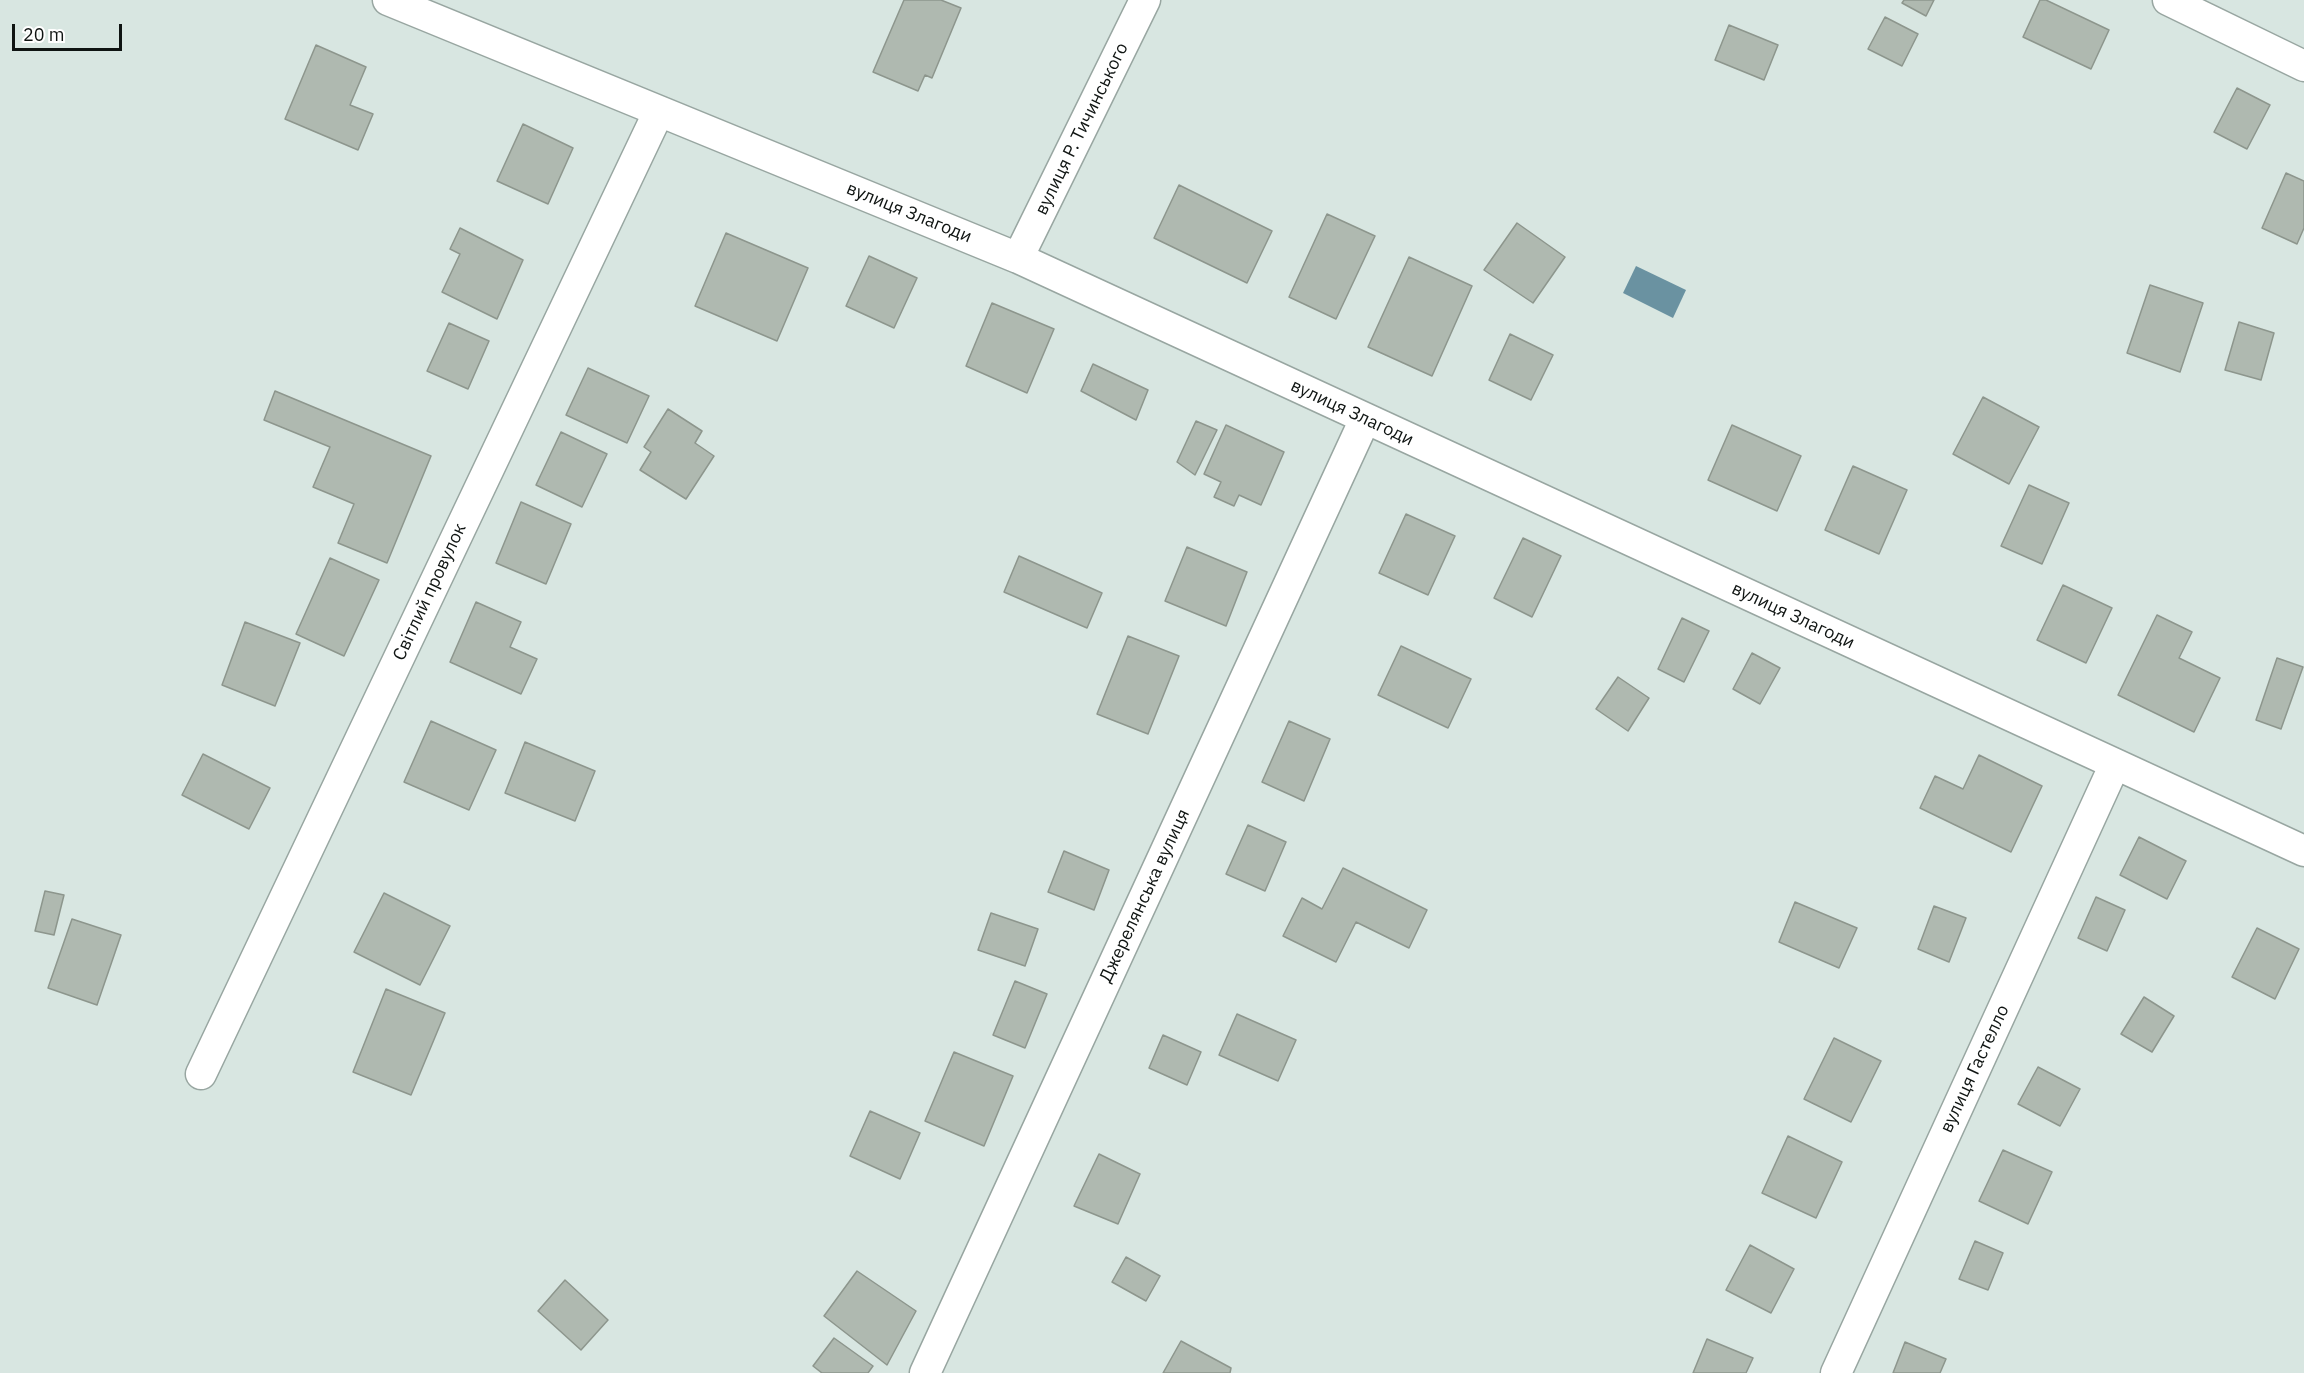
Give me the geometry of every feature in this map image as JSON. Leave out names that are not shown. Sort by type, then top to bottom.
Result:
[{"type":"street","name":"вулиця Злагоди","points":[[388,0],[1018,258],[2304,851]]},
{"type":"street","name":"вулиця Р. Тичинського","points":[[1018,258],[1145,0]]},
{"type":"street","points":[[2168,0],[2304,66]]},
{"type":"street","name":"Світлий провулок","points":[[201,1074],[659,111]]},
{"type":"street","name":"Джерелянська вулиця","points":[[925,1373],[1365,419]]},
{"type":"street","name":"вулиця Гастелло","points":[[1836,1373],[2115,764]]},
{"type":"water","points":[[1636,266],[1686,290],[1673,318],[1623,293]]},
{"type":"building","points":[[904,0],[941,0],[961,8],[932,78],[925,75],[918,91],[873,72]]},
{"type":"building","points":[[1904,0],[1934,0],[1926,16],[1902,3]]},
{"type":"building","points":[[2040,0],[2046,0],[2109,30],[2091,69],[2023,37]]},
{"type":"building","points":[[1885,17],[1918,34],[1902,66],[1868,49]]},
{"type":"building","points":[[1729,25],[1778,45],[1764,80],[1715,60]]},
{"type":"building","points":[[316,45],[366,67],[350,105],[373,114],[358,150],[285,119]]},
{"type":"building","points":[[2237,88],[2270,105],[2247,149],[2214,132]]},
{"type":"building","points":[[523,124],[573,148],[548,204],[497,181]]},
{"type":"building","points":[[2286,173],[2304,181],[2304,228],[2297,244],[2262,228]]},
{"type":"building","points":[[1179,185],[1272,231],[1247,283],[1154,238]]},
{"type":"building","points":[[1327,214],[1375,236],[1336,319],[1289,297]]},
{"type":"building","points":[[1517,223],[1565,257],[1533,303],[1484,270]]},
{"type":"building","points":[[460,228],[523,260],[497,319],[442,292],[460,254],[450,249]]},
{"type":"building","points":[[726,233],[808,268],[777,341],[695,306]]},
{"type":"building","points":[[869,256],[917,278],[894,328],[846,306]]},
{"type":"building","points":[[1409,257],[1472,286],[1432,376],[1368,347]]},
{"type":"building","points":[[2150,285],[2203,303],[2180,372],[2127,353]]},
{"type":"building","points":[[992,303],[1054,329],[1027,393],[966,366]]},
{"type":"building","points":[[2239,322],[2274,333],[2261,380],[2225,370]]},
{"type":"building","points":[[449,323],[489,341],[468,389],[427,371]]},
{"type":"building","points":[[1510,334],[1553,355],[1531,400],[1489,380]]},
{"type":"building","points":[[1093,364],[1148,390],[1136,420],[1081,391]]},
{"type":"building","points":[[588,368],[649,396],[627,443],[566,415]]},
{"type":"building","points":[[275,391],[431,456],[387,563],[338,543],[354,504],[313,487],[330,447],[264,420]]},
{"type":"building","points":[[1983,397],[2039,427],[2009,484],[1953,454]]},
{"type":"building","points":[[668,409],[702,431],[695,443],[714,456],[686,499],[640,470],[651,452],[644,447]]},
{"type":"building","points":[[1196,421],[1217,430],[1195,475],[1177,462]]},
{"type":"building","points":[[1226,425],[1284,452],[1261,505],[1239,495],[1234,506],[1214,497],[1221,482],[1204,474]]},
{"type":"building","points":[[1732,425],[1801,456],[1777,511],[1708,480]]},
{"type":"building","points":[[561,432],[607,454],[582,507],[536,485]]},
{"type":"building","points":[[1853,466],[1907,490],[1879,554],[1825,530]]},
{"type":"building","points":[[2029,485],[2069,503],[2042,564],[2001,546]]},
{"type":"building","points":[[521,502],[571,524],[546,584],[496,563]]},
{"type":"building","points":[[1406,514],[1455,536],[1428,595],[1379,573]]},
{"type":"building","points":[[1523,538],[1561,556],[1532,617],[1494,598]]},
{"type":"building","points":[[1187,547],[1247,572],[1226,626],[1165,601]]},
{"type":"building","points":[[1019,556],[1102,593],[1087,628],[1004,592]]},
{"type":"building","points":[[330,558],[379,580],[344,656],[296,634]]},
{"type":"building","points":[[2063,585],[2112,608],[2086,663],[2037,640]]},
{"type":"building","points":[[476,602],[521,622],[510,647],[537,659],[521,694],[450,662]]},
{"type":"building","points":[[2157,615],[2192,632],[2179,658],[2220,678],[2194,732],[2118,695]]},
{"type":"building","points":[[1682,618],[1709,631],[1684,682],[1658,669]]},
{"type":"building","points":[[245,622],[300,643],[275,706],[222,685]]},
{"type":"building","points":[[1128,636],[1179,656],[1148,734],[1097,714]]},
{"type":"building","points":[[1401,646],[1471,679],[1448,728],[1378,695]]},
{"type":"building","points":[[1752,653],[1780,668],[1760,704],[1733,689]]},
{"type":"building","points":[[2277,658],[2303,667],[2281,729],[2256,720]]},
{"type":"building","points":[[1618,677],[1649,698],[1628,731],[1596,709]]},
{"type":"building","points":[[431,721],[496,750],[469,810],[404,782]]},
{"type":"building","points":[[1289,721],[1330,739],[1304,801],[1262,782]]},
{"type":"building","points":[[525,742],[595,771],[575,821],[505,793]]},
{"type":"building","points":[[203,754],[270,788],[249,829],[182,795]]},
{"type":"building","points":[[1979,755],[2042,786],[2011,852],[1920,808],[1935,776],[1963,789]]},
{"type":"building","points":[[1248,825],[1286,842],[1265,891],[1226,874]]},
{"type":"building","points":[[2139,837],[2186,861],[2167,899],[2120,875]]},
{"type":"building","points":[[1064,851],[1109,870],[1094,910],[1048,892]]},
{"type":"building","points":[[1343,868],[1427,910],[1409,948],[1356,922],[1336,962],[1283,936],[1302,898],[1322,909]]},
{"type":"building","points":[[45,891],[64,895],[54,935],[35,931]]},
{"type":"building","points":[[384,893],[450,926],[420,985],[354,952]]},
{"type":"building","points":[[2096,897],[2125,910],[2107,951],[2078,938]]},
{"type":"building","points":[[1795,902],[1857,928],[1839,968],[1779,942]]},
{"type":"building","points":[[1934,906],[1966,918],[1949,962],[1918,949]]},
{"type":"building","points":[[991,913],[1038,929],[1025,966],[978,950]]},
{"type":"building","points":[[72,919],[121,935],[97,1005],[48,988]]},
{"type":"building","points":[[2257,928],[2299,949],[2275,999],[2232,977]]},
{"type":"building","points":[[1015,981],[1047,994],[1025,1048],[993,1035]]},
{"type":"building","points":[[386,989],[445,1013],[411,1095],[353,1072]]},
{"type":"building","points":[[2144,997],[2174,1016],[2152,1052],[2121,1034]]},
{"type":"building","points":[[1237,1014],[1296,1040],[1278,1081],[1219,1055]]},
{"type":"building","points":[[1163,1035],[1201,1052],[1187,1085],[1149,1068]]},
{"type":"building","points":[[1834,1038],[1881,1061],[1851,1122],[1804,1099]]},
{"type":"building","points":[[954,1052],[1013,1076],[984,1146],[925,1121]]},
{"type":"building","points":[[2038,1067],[2080,1089],[2060,1126],[2018,1104]]},
{"type":"building","points":[[870,1111],[920,1133],[900,1179],[850,1156]]},
{"type":"building","points":[[1788,1136],[1842,1162],[1816,1218],[1762,1193]]},
{"type":"building","points":[[2003,1150],[2052,1172],[2028,1224],[1979,1201]]},
{"type":"building","points":[[1099,1154],[1140,1174],[1118,1224],[1074,1206]]},
{"type":"building","points":[[1975,1241],[2003,1253],[1988,1290],[1959,1279]]},
{"type":"building","points":[[1750,1245],[1794,1269],[1771,1313],[1726,1290]]},
{"type":"building","points":[[1126,1257],[1160,1276],[1146,1301],[1112,1282]]},
{"type":"building","points":[[857,1271],[916,1311],[887,1365],[824,1316]]},
{"type":"building","points":[[565,1280],[608,1320],[581,1350],[538,1311]]},
{"type":"building","points":[[834,1338],[873,1366],[868,1373],[822,1373],[813,1366]]},
{"type":"building","points":[[1707,1339],[1753,1358],[1746,1373],[1693,1373]]},
{"type":"building","points":[[1181,1341],[1231,1368],[1230,1373],[1163,1373]]},
{"type":"building","points":[[1905,1342],[1946,1359],[1940,1373],[1893,1373]]}]
